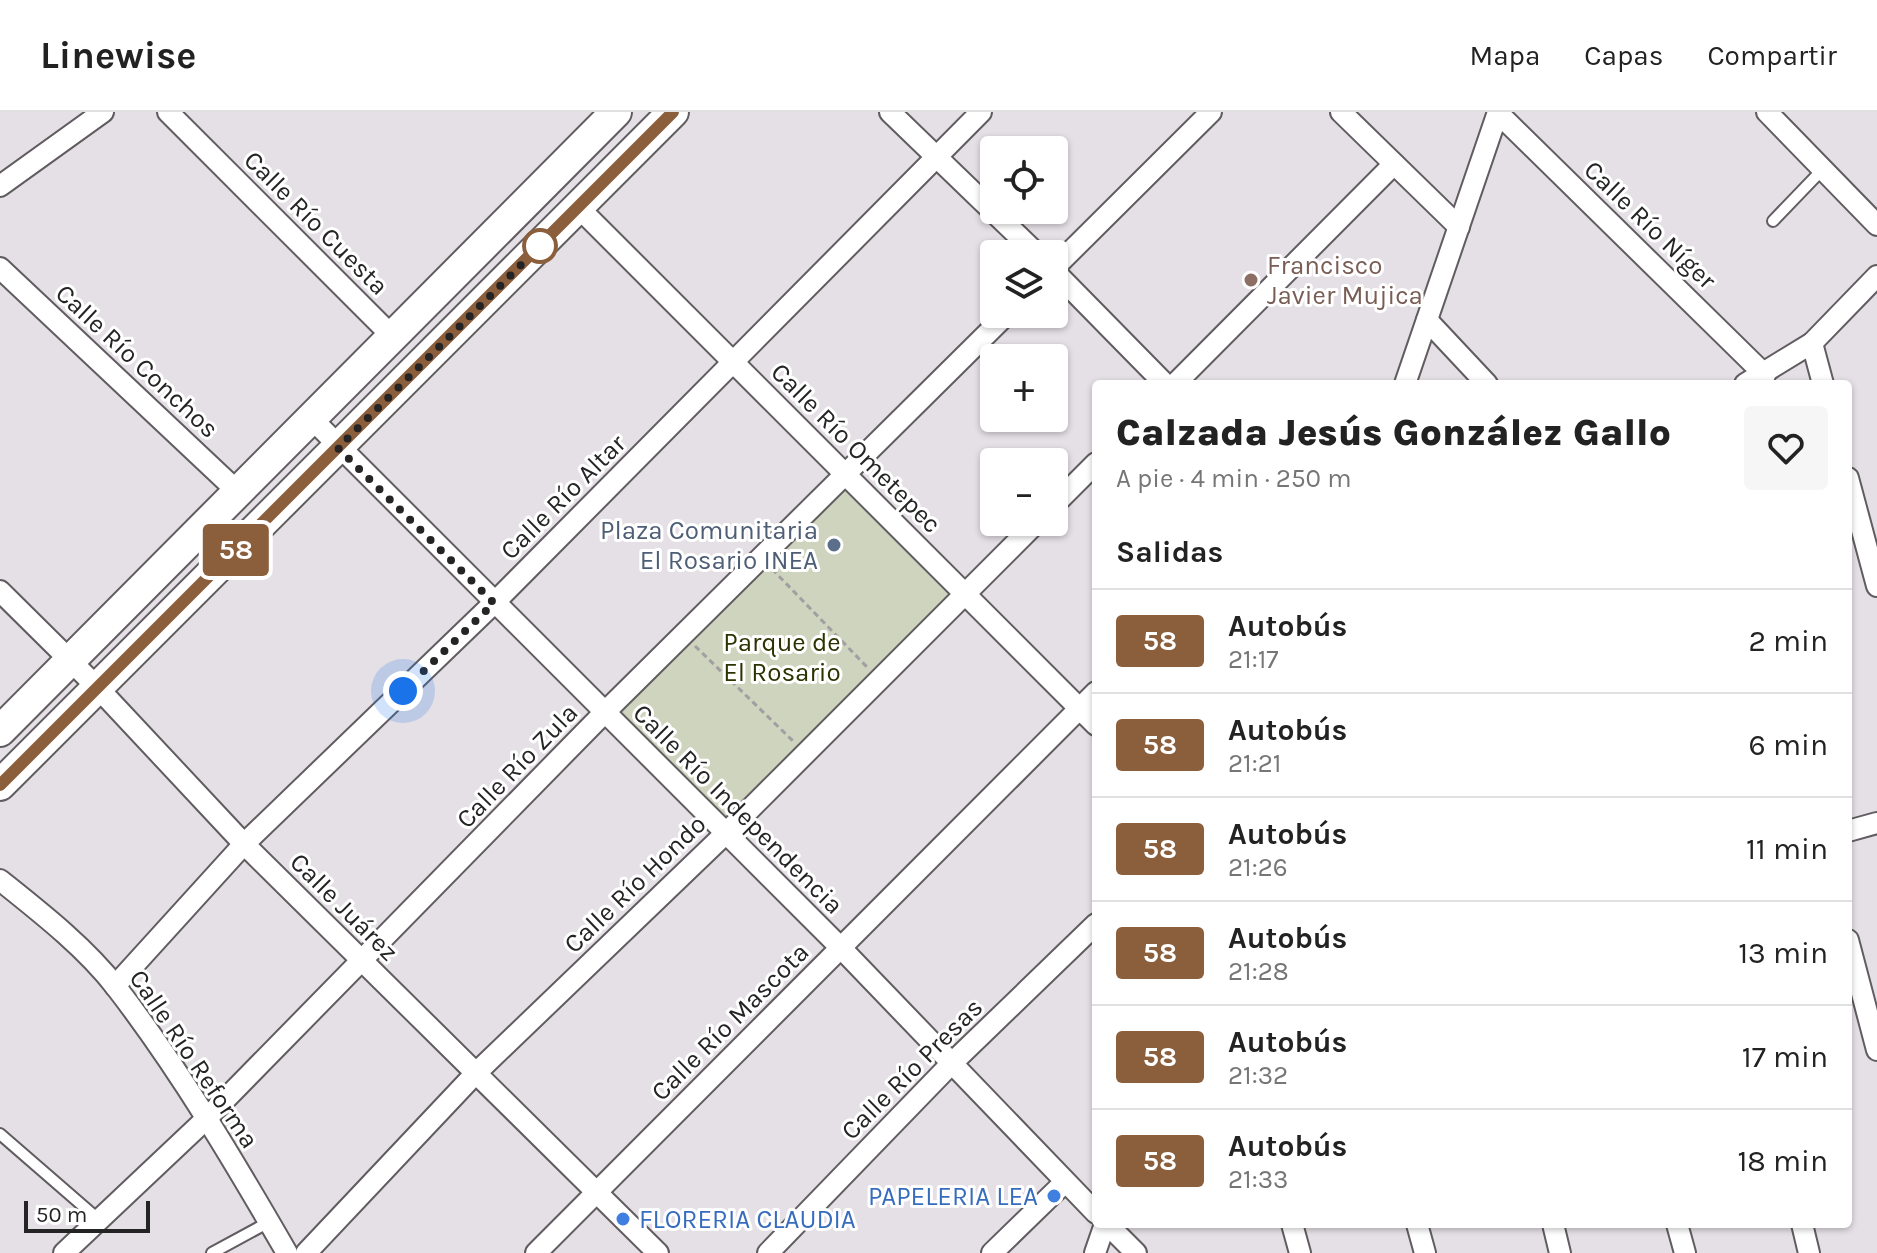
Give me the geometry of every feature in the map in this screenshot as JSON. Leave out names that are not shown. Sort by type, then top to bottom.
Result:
[{"type":"main road","points":[[0,731],[616,112]]},
{"type":"main road","points":[[0,785],[673,112]]},
{"type":"street","points":[[0,186],[103,112]]},
{"type":"street","name":"Calle Río Cuesta","points":[[168,112],[392,336]]},
{"type":"street","points":[[890,112],[1023,240]]},
{"type":"street","name":"Calle Río Altar","points":[[115,986],[244,844],[494,603],[981,112]]},
{"type":"street","points":[[1068,255],[1211,112]]},
{"type":"street","points":[[1341,112],[1459,227]]},
{"type":"street","points":[[1406,380],[1498,112]]},
{"type":"street","name":"Calle Río Níger","points":[[1498,112],[1765,375]]},
{"type":"street","points":[[1768,112],[1877,225]]},
{"type":"street","points":[[1179,380],[1394,164]]},
{"type":"street","name":"Calle Río Ometepec","points":[[579,208],[1092,721]]},
{"type":"street","name":"Calle Río Conchos","points":[[0,268],[238,492]]},
{"type":"street","points":[[1754,380],[1812,343],[1877,276]]},
{"type":"street","points":[[1068,284],[1161,380]]},
{"type":"street","points":[[1427,320],[1483,380]]},
{"type":"street","name":"Calle Río Zula","points":[[64,1253],[206,1119],[604,713],[993,328]]},
{"type":"street","points":[[1812,343],[1822,380]]},
{"type":"street","name":"Calle Río Independencia","points":[[311,418],[841,948],[950,1065],[1092,1209]]},
{"type":"street","points":[[1068,491],[1092,467]]},
{"type":"street","points":[[1852,493],[1877,586]]},
{"type":"street","name":"Calle Río Hondo","points":[[306,1253],[474,1075],[725,834],[1023,536]]},
{"type":"street","name":"Calle Juárez","points":[[0,591],[68,663],[98,688],[244,844],[474,1075],[658,1253]]},
{"type":"street","name":"Calle Río Mascota","points":[[536,1253],[1092,696]]},
{"type":"street","points":[[1852,830],[1877,823]]},
{"type":"street","name":"Calle Río Reforma","points":[[0,880],[35,908],[115,986],[206,1119],[287,1253]]},
{"type":"street","name":"Calle Río Presas","points":[[768,1253],[950,1065],[1092,928]]},
{"type":"street","points":[[1852,955],[1877,1050]]},
{"type":"street","points":[[992,1253],[1065,1182]]},
{"type":"street","points":[[1095,1253],[1104,1228]]},
{"type":"street","points":[[1110,1228],[1136,1253]]},
{"type":"street","points":[[1293,1228],[1300,1253]]},
{"type":"street","points":[[1418,1228],[1425,1253]]},
{"type":"street","points":[[1554,1228],[1560,1253]]},
{"type":"street","points":[[1678,1228],[1685,1253]]},
{"type":"street","points":[[1803,1228],[1809,1253]]},
{"type":"lane","points":[[1773,221],[1822,170]]},
{"type":"lane","points":[[0,1134],[98,1219]]},
{"type":"lane","points":[[212,1253],[269,1222]]},
{"type":"path","points":[[761,558],[879,680]]},
{"type":"path","points":[[684,635],[806,753]]},
{"type":"green space","name":"Parque de El Rosario","points":[[845,481],[959,594],[725,826],[611,713]]},
{"type":"bus line","name":"58","points":[[0,785],[673,112]]},
{"type":"place","name":"Francisco Javier Mujica","points":[[1251,280]]},
{"type":"place","name":"Plaza Comunitaria El Rosario INEA","points":[[834,545]]},
{"type":"place","name":"PAPELERIA LEA","points":[[1054,1196]]},
{"type":"place","name":"FLORERIA CLAUDIA","points":[[623,1219]]},
{"type":"route","points":[[403,691],[494,603],[338,448],[540,246]]}]
